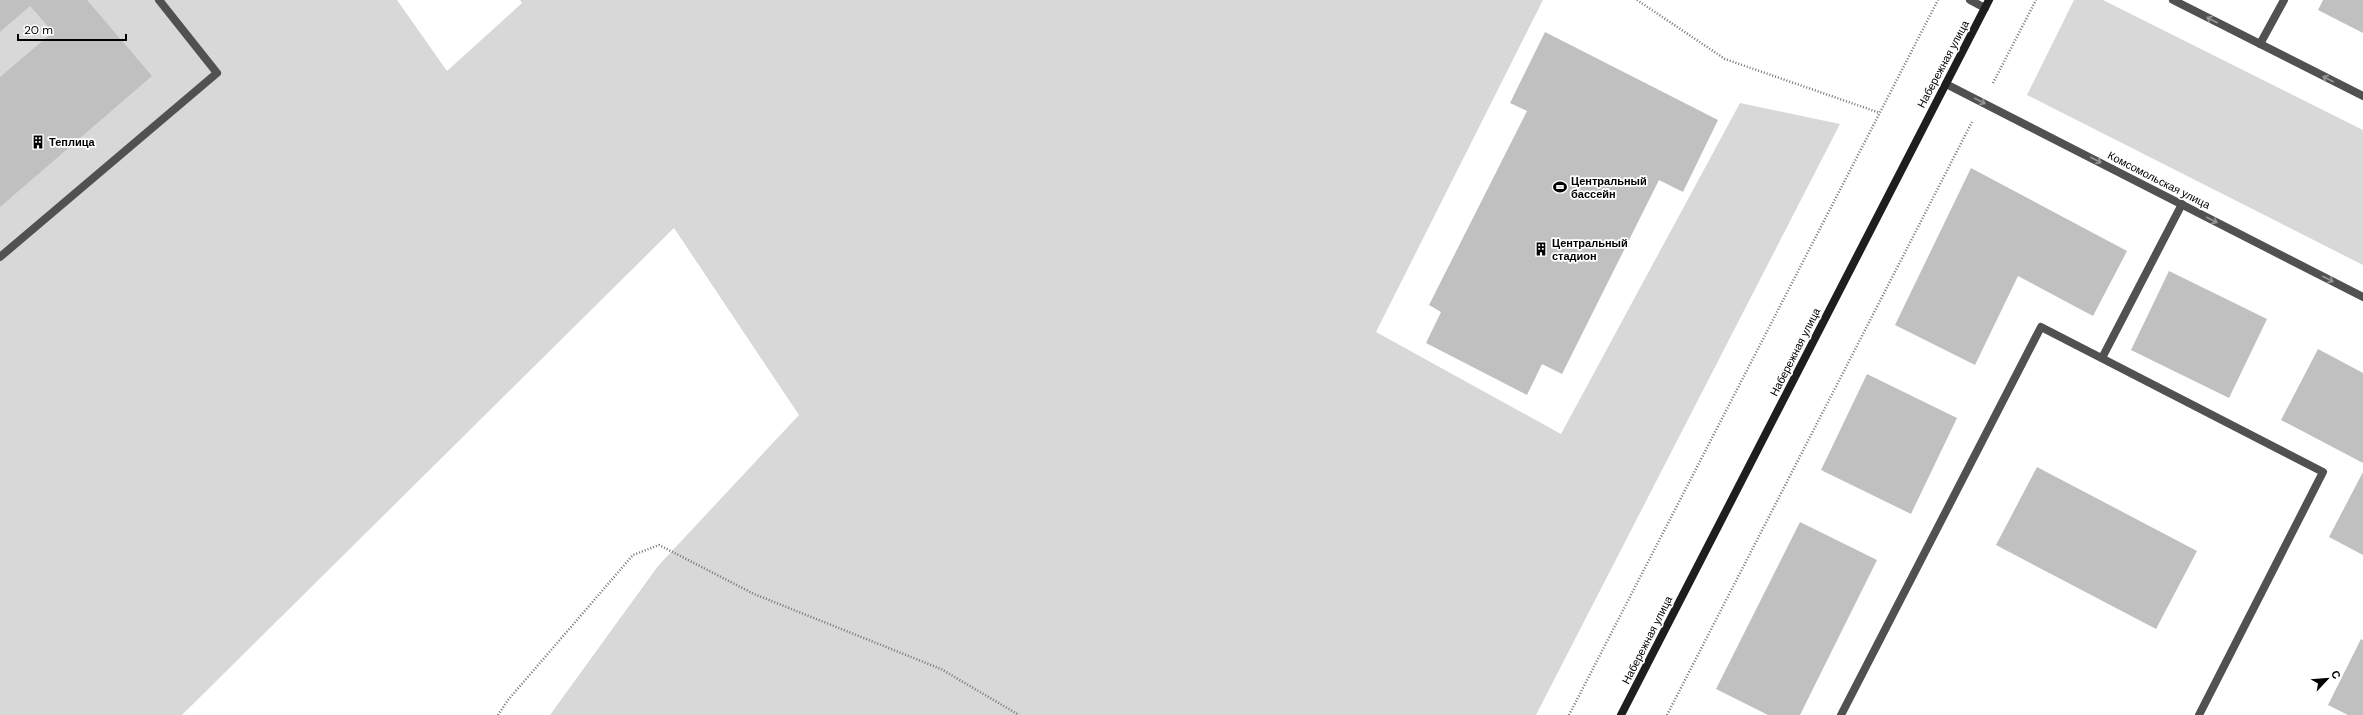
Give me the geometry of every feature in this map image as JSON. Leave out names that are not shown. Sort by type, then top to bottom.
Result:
[{"type":"street","points":[[0,257],[217,73],[159,0]]},
{"type":"street","points":[[1970,0],[1985,8]]},
{"type":"street","name":"Набережная улица","points":[[1621,715],[1990,0]]},
{"type":"street","points":[[2173,0],[2363,96]]},
{"type":"street","points":[[2260,44],[2284,0]]},
{"type":"street","name":"Комсомольская улица","points":[[1946,84],[2363,297]]},
{"type":"street","points":[[2102,358],[2182,204]]},
{"type":"street","points":[[1841,715],[2042,327],[2323,472],[2199,715]]},
{"type":"path","points":[[1637,0],[1725,60],[1880,113]]},
{"type":"path","points":[[1569,715],[1938,0]]},
{"type":"path","points":[[1667,715],[1982,102],[2036,0]]},
{"type":"path","points":[[498,715],[508,700],[633,555],[659,545],[754,594],[941,668],[1019,715]]},
{"type":"shaded area","points":[[0,0],[397,0],[447,71],[522,3],[520,0],[1543,0],[1376,332],[1561,434],[1740,103],[1840,124],[1536,715],[550,715],[658,566],[799,415],[674,228],[182,715],[0,715]]},
{"type":"shaded area","points":[[2074,0],[2103,0],[2363,130],[2363,265],[2027,95]]},
{"type":"building","name":"Теплица","points":[[0,0],[87,0],[152,76],[0,207],[0,77],[53,32],[30,6],[0,32]]},
{"type":"building","points":[[2323,0],[2363,0],[2363,33],[2318,10]]},
{"type":"building","name":"Центральный стадион","points":[[1545,32],[1718,120],[1683,192],[1659,180],[1562,374],[1542,364],[1527,395],[1426,343],[1441,312],[1429,305],[1527,111],[1510,103]]},
{"type":"building","points":[[1971,168],[2127,251],[2093,316],[2018,276],[1975,365],[1895,325]]},
{"type":"building","points":[[2169,271],[2267,319],[2229,398],[2131,350]]},
{"type":"building","points":[[2318,349],[2363,373],[2363,463],[2281,420]]},
{"type":"building","points":[[1867,374],[1957,418],[1911,514],[1821,470]]},
{"type":"building","points":[[2037,467],[2197,551],[2156,629],[1996,545]]},
{"type":"building","points":[[2363,472],[2363,555],[2329,537]]},
{"type":"building","points":[[1800,522],[1877,560],[1800,715],[1768,715],[1716,689]]},
{"type":"building","points":[[2361,639],[2363,640],[2363,715],[2348,715],[2328,705]]},
{"type":"place","name":"Теплица","points":[[38,142]]},
{"type":"place","name":"Центральный бассейн","points":[[1560,187]]},
{"type":"place","name":"Центральный стадион","points":[[1541,249]]}]
